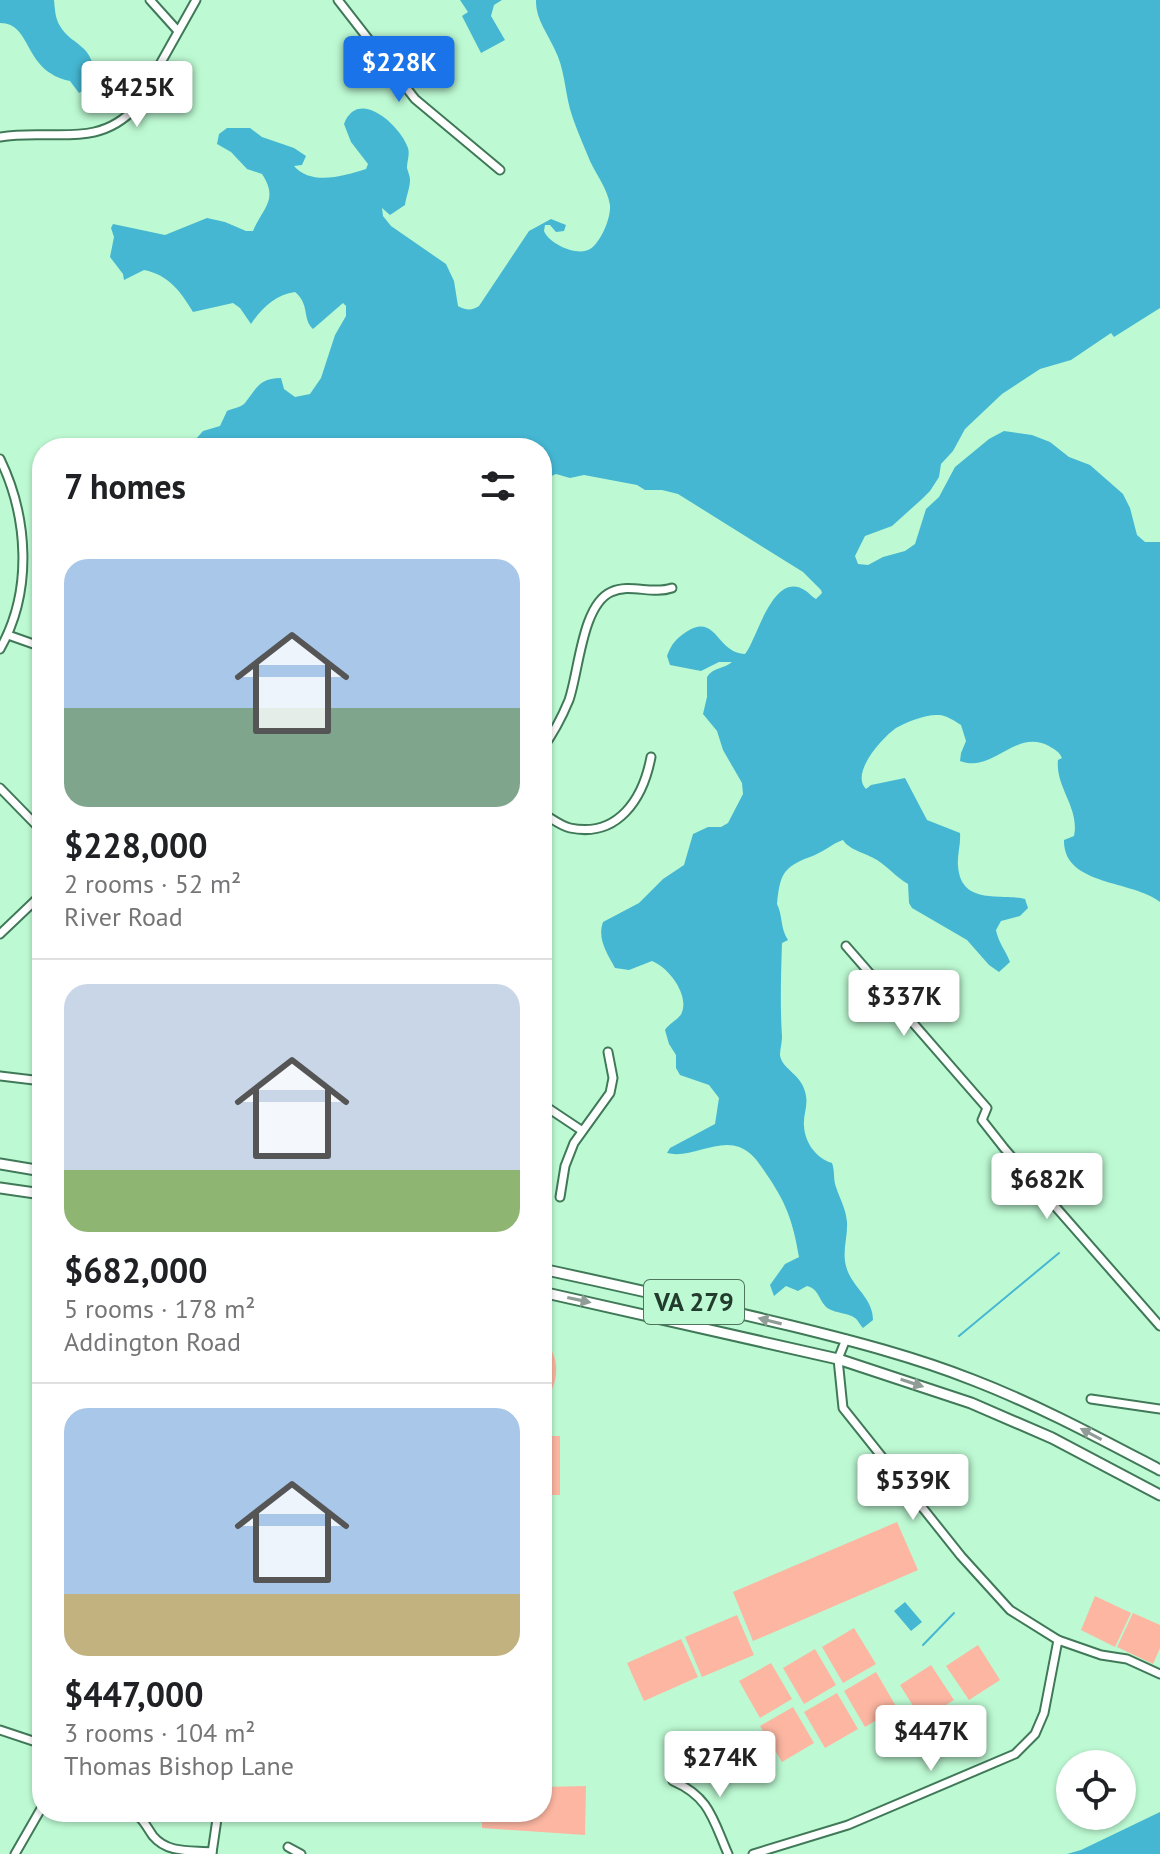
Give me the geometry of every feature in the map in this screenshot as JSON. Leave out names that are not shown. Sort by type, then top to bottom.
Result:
[{"type":"main road","points":[[0,1164],[32,1169]]},
{"type":"main road","points":[[0,1188],[32,1193]]},
{"type":"main road","name":"VA 279","points":[[552,1271],[846,1339],[971,1379],[1053,1413],[1160,1470]]},
{"type":"main road","name":"VA 279","points":[[552,1294],[838,1359],[971,1403],[1052,1438],[1160,1495]]},
{"type":"street","points":[[150,0],[177,30]]},
{"type":"street","points":[[0,137],[18,134],[93,135],[124,120],[136,107],[196,0]]},
{"type":"street","points":[[338,0],[415,99],[500,170]]},
{"type":"street","points":[[0,459],[10,479],[22,528],[22,578],[8,635],[0,649]]},
{"type":"street","points":[[552,734],[569,699],[591,614],[599,600],[617,589],[654,592],[672,588]]},
{"type":"street","points":[[8,635],[32,643]]},
{"type":"street","points":[[552,819],[568,828],[600,830],[619,819],[647,780],[651,757]]},
{"type":"street","points":[[0,788],[32,821]]},
{"type":"street","points":[[0,934],[32,904]]},
{"type":"street","points":[[846,946],[987,1108],[982,1120],[1004,1148],[1160,1326]]},
{"type":"street","points":[[560,1197],[568,1158],[581,1130],[610,1093],[613,1078],[608,1052]]},
{"type":"street","points":[[0,1076],[32,1080]]},
{"type":"street","points":[[552,1111],[581,1130]]},
{"type":"street","points":[[846,1339],[838,1359],[843,1408],[961,1556],[1010,1610],[1058,1640],[1101,1655],[1127,1659],[1160,1674]]},
{"type":"street","points":[[1091,1399],[1160,1409]]},
{"type":"street","points":[[753,1854],[848,1825],[1015,1754],[1035,1734],[1044,1713],[1058,1640]]},
{"type":"street","points":[[0,1730],[32,1741]]},
{"type":"street","points":[[673,1781],[691,1788],[705,1802],[728,1854]]},
{"type":"street","points":[[15,1854],[33,1822]]},
{"type":"street","points":[[145,1822],[151,1834],[164,1845],[179,1851],[212,1853],[217,1822]]},
{"type":"street","points":[[288,1847],[301,1854]]},
{"type":"shaded area","points":[[552,1351],[556,1362],[552,1389]]},
{"type":"shaded area","points":[[552,1436],[560,1436],[560,1495],[552,1495]]},
{"type":"shaded area","points":[[897,1522],[918,1570],[753,1641],[733,1592]]},
{"type":"shaded area","points":[[1095,1596],[1131,1613],[1115,1647],[1081,1630]]},
{"type":"shaded area","points":[[1133,1613],[1160,1625],[1160,1648],[1153,1664],[1117,1647]]},
{"type":"shaded area","points":[[737,1615],[754,1655],[702,1677],[685,1637]]},
{"type":"shaded area","points":[[854,1628],[876,1664],[843,1683],[822,1647]]},
{"type":"shaded area","points":[[681,1639],[698,1677],[644,1701],[627,1663]]},
{"type":"shaded area","points":[[978,1645],[1000,1680],[969,1700],[946,1666]]},
{"type":"shaded area","points":[[815,1649],[836,1685],[804,1704],[783,1668]]},
{"type":"shaded area","points":[[771,1663],[792,1699],[760,1718],[739,1681]]},
{"type":"shaded area","points":[[931,1665],[954,1700],[922,1720],[900,1685]]},
{"type":"shaded area","points":[[876,1672],[897,1708],[865,1727],[844,1691]]},
{"type":"shaded area","points":[[837,1693],[858,1729],[825,1748],[804,1712]]},
{"type":"shaded area","points":[[793,1707],[814,1743],[782,1762],[760,1726]]},
{"type":"shaded area","points":[[586,1786],[585,1835],[482,1828],[482,1822],[552,1822],[552,1787]]},
{"type":"water","points":[[0,0],[54,0],[60,26],[90,56],[95,72],[94,85],[79,93],[70,81],[43,68],[18,31],[11,25],[0,23]]},
{"type":"water","points":[[460,0],[502,0],[494,5],[491,16],[505,40],[481,53],[462,16],[468,12]]},
{"type":"water","points":[[536,0],[1160,0],[1160,308],[1114,337],[1111,333],[1071,360],[1040,369],[1002,394],[965,429],[953,451],[941,464],[939,477],[930,491],[892,526],[865,536],[855,556],[858,564],[868,565],[915,544],[926,509],[939,497],[955,467],[989,439],[1004,431],[1032,435],[1050,442],[1069,457],[1090,465],[1123,494],[1137,535],[1145,542],[1160,542],[1160,902],[1087,874],[1075,866],[1067,855],[1064,840],[1074,836],[1075,826],[1060,779],[1058,760],[1062,758],[1057,751],[1037,742],[1025,743],[983,762],[960,761],[966,741],[961,725],[939,715],[911,721],[890,733],[870,756],[862,782],[866,789],[871,785],[905,778],[927,820],[960,833],[958,866],[966,887],[984,895],[1025,899],[1028,908],[1020,916],[1001,921],[996,930],[1010,962],[999,972],[989,965],[967,940],[912,908],[908,884],[877,860],[853,849],[843,840],[793,865],[784,874],[777,904],[788,940],[782,943],[780,1055],[784,1065],[804,1089],[804,1126],[809,1144],[816,1154],[832,1163],[846,1217],[846,1266],[872,1312],[873,1320],[863,1328],[852,1316],[829,1309],[815,1290],[807,1286],[798,1291],[786,1286],[774,1296],[770,1285],[785,1264],[799,1257],[783,1203],[750,1153],[727,1145],[682,1154],[667,1153],[670,1148],[715,1124],[719,1098],[709,1085],[680,1075],[676,1068],[676,1055],[665,1030],[682,1012],[683,997],[676,982],[652,961],[629,970],[615,968],[601,934],[603,922],[639,903],[663,879],[684,865],[693,834],[728,823],[743,794],[742,783],[723,750],[717,731],[703,714],[707,677],[712,671],[732,662],[719,662],[701,671],[670,665],[667,656],[672,645],[686,632],[704,627],[735,652],[745,654],[775,597],[784,589],[794,587],[816,599],[821,590],[803,572],[678,494],[645,490],[637,485],[584,475],[570,478],[552,476],[552,438],[197,438],[203,431],[220,426],[227,411],[243,405],[259,385],[268,380],[281,378],[284,389],[295,397],[310,394],[321,378],[335,335],[346,316],[346,306],[343,303],[313,329],[303,301],[295,292],[270,303],[251,324],[233,303],[193,312],[179,291],[161,276],[144,270],[124,280],[110,257],[113,224],[165,235],[207,218],[253,231],[268,203],[269,190],[262,174],[247,169],[231,152],[217,144],[219,134],[227,128],[250,128],[262,137],[294,148],[306,156],[302,165],[294,166],[309,176],[328,178],[366,169],[368,164],[351,142],[344,124],[350,113],[359,109],[378,114],[404,139],[409,153],[407,168],[410,180],[405,205],[390,215],[382,208],[383,216],[391,226],[446,264],[454,281],[458,306],[474,309],[479,306],[529,231],[551,219],[566,225],[564,231],[556,232],[550,225],[545,225],[544,231],[552,240],[571,250],[590,249],[604,229],[610,205],[574,122],[560,64],[536,7]]},
{"type":"water","points":[[905,1602],[922,1622],[911,1631],[894,1611]]},
{"type":"water","points":[[1160,1812],[1160,1854],[1067,1854],[1123,1830],[1136,1830],[1136,1824]]},
{"type":"waterway","points":[[959,1336],[1059,1253]]},
{"type":"waterway","points":[[923,1645],[954,1613]]}]
